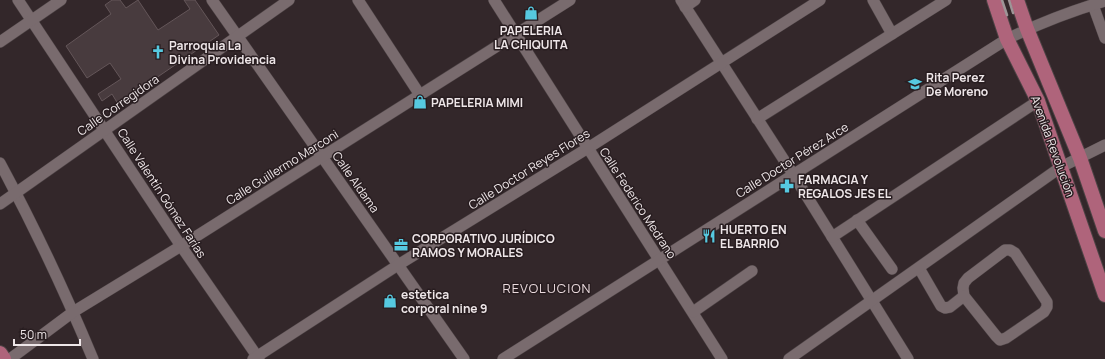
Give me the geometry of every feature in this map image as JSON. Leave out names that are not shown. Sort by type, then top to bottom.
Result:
[{"type":"main road","name":"Avenida Revolución","points":[[994,0],[1007,39],[1038,101],[1105,295]]},
{"type":"main road","name":"Avenida Revolución","points":[[1017,0],[1027,29],[1080,158],[1100,202],[1105,231]]},
{"type":"main road","points":[[0,352],[4,359]]},
{"type":"street","name":"Calle Valentín Gómez Farías","points":[[18,0],[256,358]]},
{"type":"street","points":[[0,42],[61,0]]},
{"type":"street","name":"Calle Aldama","points":[[212,0],[464,359]]},
{"type":"street","name":"Calle Corregidora","points":[[0,204],[289,0]]},
{"type":"street","points":[[358,0],[420,95]]},
{"type":"street","name":"Calle Federico Medrano","points":[[494,0],[722,359]]},
{"type":"street","name":"Calle Guillermo Marconi","points":[[10,359],[73,312],[181,246],[570,0]]},
{"type":"street","points":[[695,0],[683,3],[793,174],[908,359]]},
{"type":"street","name":"Calle Doctor Reyes Flores","points":[[256,358],[398,265],[588,148],[820,0]]},
{"type":"street","points":[[873,0],[892,34]]},
{"type":"street","points":[[757,119],[946,0]]},
{"type":"street","name":"Calle Doctor Pérez Arce","points":[[503,359],[1007,39],[1027,29],[1105,1]]},
{"type":"street","points":[[1094,5],[1105,38]]},
{"type":"street","points":[[832,237],[1038,101]]},
{"type":"street","points":[[789,359],[1061,167],[1105,145]]},
{"type":"street","points":[[0,163],[16,192],[73,312],[93,359]]},
{"type":"street","points":[[857,220],[892,269]]},
{"type":"street","points":[[1005,250],[1010,250],[1014,253],[1047,302],[1047,307],[1044,312],[1006,338],[1000,340],[964,296],[964,283],[968,278],[1005,250]]},
{"type":"street","points":[[918,268],[940,306],[945,308],[950,307],[964,296]]},
{"type":"street","points":[[693,312],[752,271]]},
{"type":"building","points":[[112,0],[120,0],[126,8],[138,0],[158,30],[190,9],[184,0],[195,0],[219,35],[118,104],[112,94],[102,101],[98,94],[121,79],[110,63],[87,78],[66,46],[111,14],[105,5]]},
{"type":"railway","points":[[1002,0],[1007,15]]},
{"type":"railway","points":[[1009,0],[1013,13]]},
{"type":"place","name":"PAPELERIA LA CHIQUITA","points":[[531,13]]},
{"type":"place","name":"Parroquia La Divina Providencia","points":[[158,52]]},
{"type":"place","name":"Rita Perez De Moreno","points":[[915,84]]},
{"type":"place","name":"PAPELERIA MIMI","points":[[420,102]]},
{"type":"place","name":"FARMACIA Y REGALOS JES EL","points":[[787,186]]},
{"type":"place","name":"HUERTO EN EL BARRIO","points":[[709,236]]},
{"type":"place","name":"CORPORATIVO JURÍDICO RAMOS Y MORALES","points":[[401,245]]},
{"type":"place","name":"estetica corporal nine 9","points":[[390,301]]},
{"type":"district","name":"REVOLUCION","points":[[547,288]]}]
